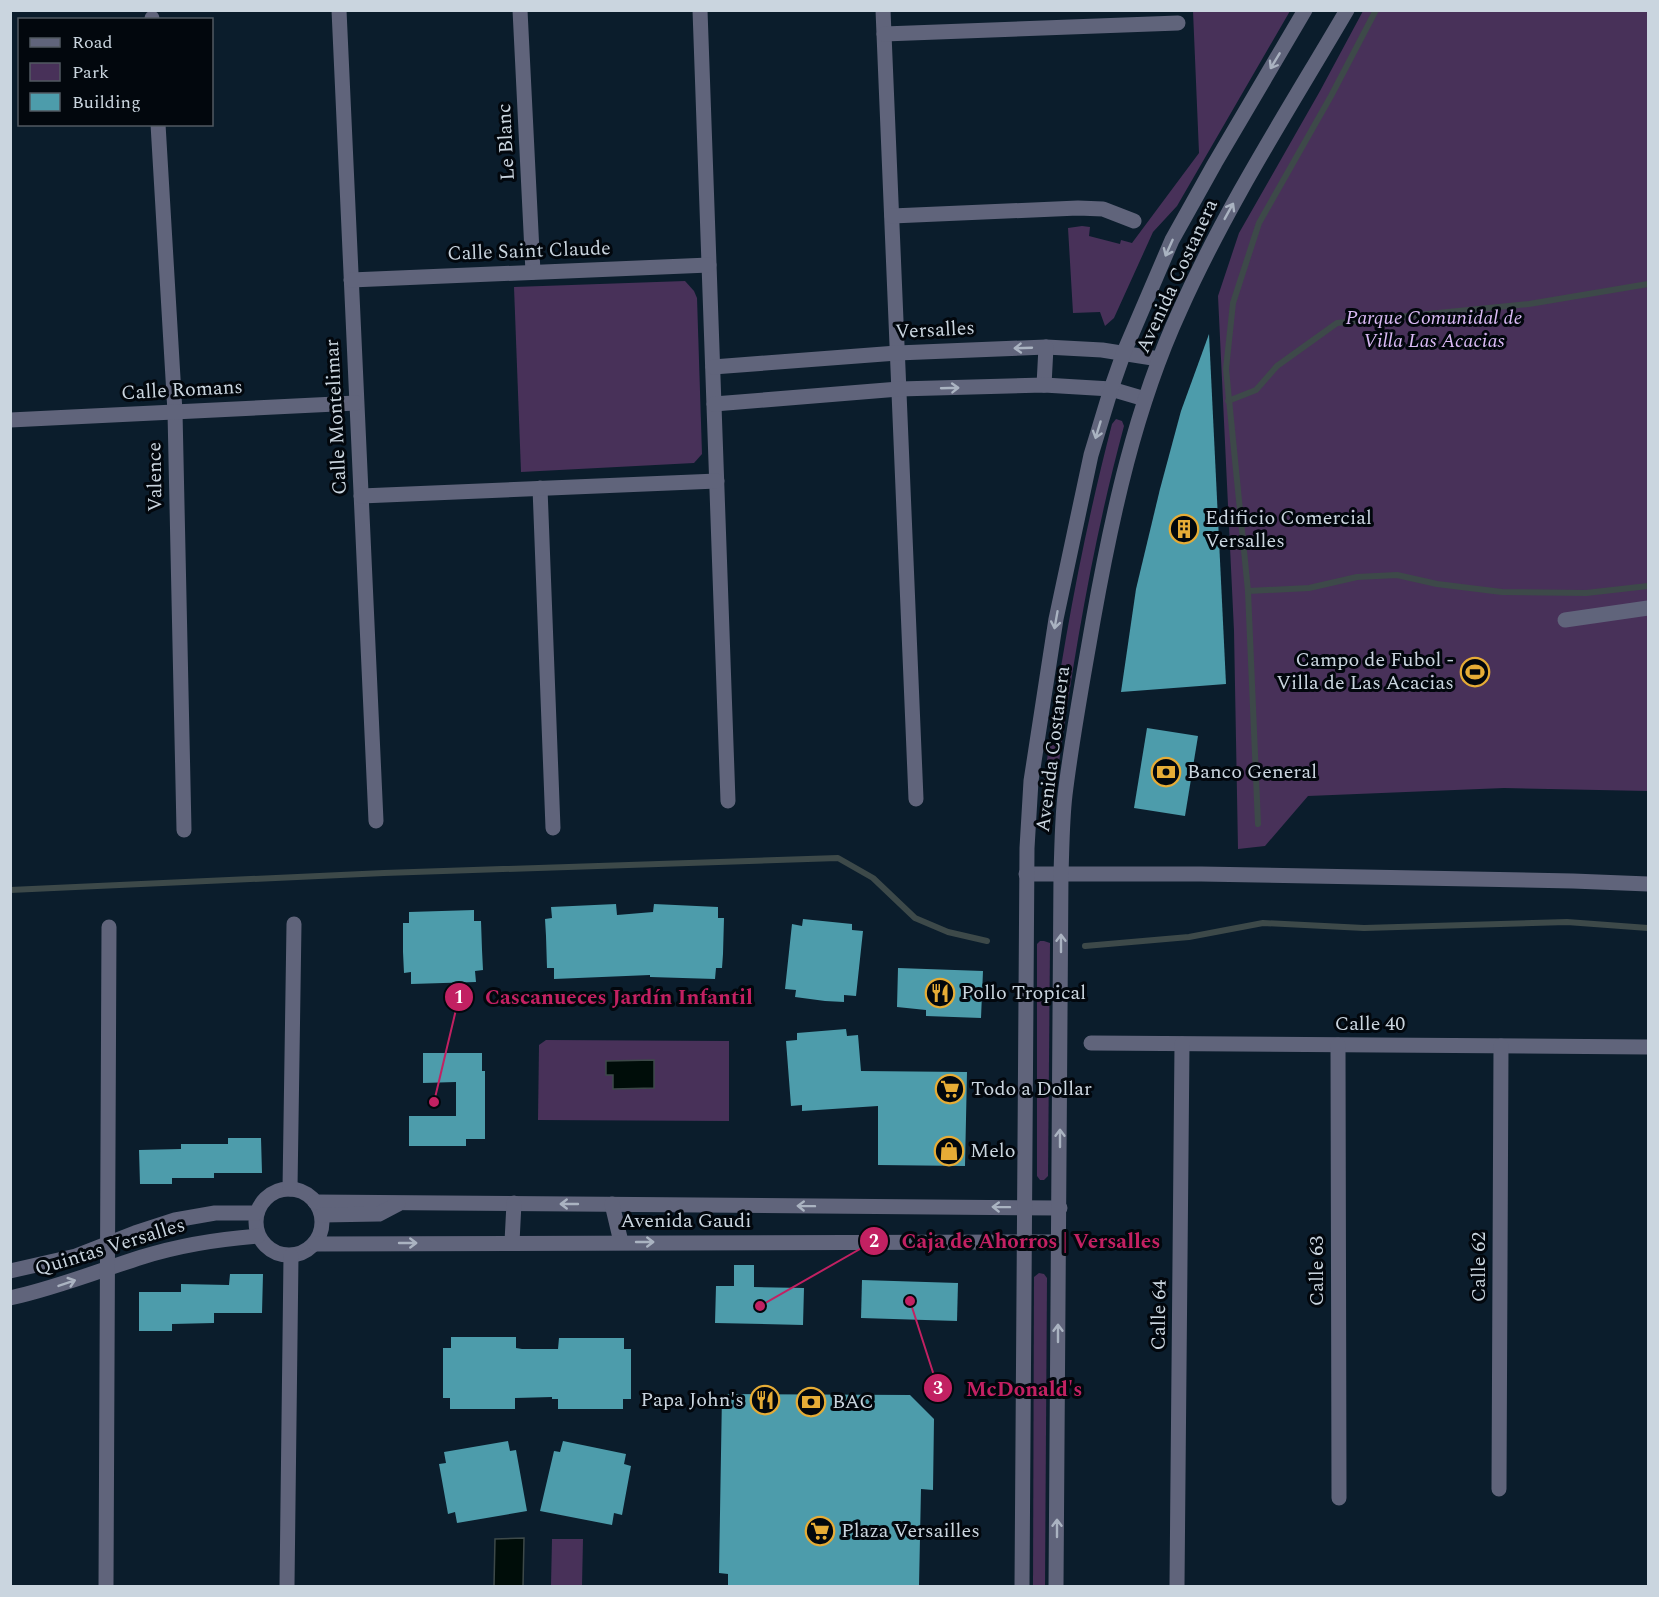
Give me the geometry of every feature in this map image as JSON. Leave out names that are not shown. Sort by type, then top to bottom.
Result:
[{"type":"street","name":"Calle Montelimar","points":[[339,10],[376,821]]},
{"type":"street","name":"Le Blanc","points":[[520,10],[533,272]]},
{"type":"street","points":[[700,10],[728,801]]},
{"type":"street","points":[[883,10],[916,799]]},
{"type":"street","name":"Avenida Costanera","points":[[1022,1587],[1026,874],[1031,780],[1056,619],[1090,455],[1124,352],[1173,240],[1215,163],[1305,10]]},
{"type":"street","name":"Avenida Costanera","points":[[1056,1587],[1061,873],[1065,797],[1080,691],[1109,531],[1145,399],[1159,359],[1206,252],[1347,10]]},
{"type":"street","points":[[884,34],[1178,23]]},
{"type":"street","name":"Valence","points":[[158,126],[175,412],[184,830]]},
{"type":"street","points":[[892,216],[1078,208],[1103,209],[1134,221]]},
{"type":"street","name":"Calle Saint Claude","points":[[351,280],[709,265]]},
{"type":"street","points":[[1044,385],[1046,347]]},
{"type":"street","name":"Versalles","points":[[713,367],[897,352],[1046,347],[1124,352],[1159,359]]},
{"type":"street","points":[[714,404],[899,389],[1044,385],[1111,389],[1145,399]]},
{"type":"street","name":"Calle Romans","points":[[10,420],[356,403]]},
{"type":"street","points":[[361,496],[717,481]]},
{"type":"street","points":[[540,488],[553,828]]},
{"type":"street","points":[[1564,620],[1648,608]]},
{"type":"street","points":[[1026,874],[1549,880],[1648,884]]},
{"type":"street","points":[[290,1189],[294,924]]},
{"type":"street","points":[[106,1587],[109,927]]},
{"type":"street","name":"Calle 40","points":[[1091,1043],[1648,1047]]},
{"type":"street","name":"Calle 64","points":[[1177,1587],[1182,1044]]},
{"type":"street","name":"Calle 63","points":[[1338,1045],[1339,1498]]},
{"type":"street","name":"Calle 62","points":[[1499,1489],[1501,1046]]},
{"type":"street","points":[[290,1189],[299,1191],[318,1208],[322,1225],[315,1244],[304,1252],[291,1256],[281,1255],[272,1251],[258,1236],[257,1213],[266,1198],[273,1193],[290,1189]]},
{"type":"street","name":"Avenida Gaudi","points":[[318,1208],[401,1202],[1060,1208]]},
{"type":"street","points":[[513,1242],[514,1203]]},
{"type":"street","points":[[612,1204],[621,1242]]},
{"type":"street","name":"Quintas Versalles","points":[[10,1271],[43,1265],[175,1220],[215,1213],[257,1213]]},
{"type":"street","name":"Quintas Versalles","points":[[10,1298],[55,1287],[174,1248],[258,1236]]},
{"type":"street","name":"Avenida Gaudi","points":[[315,1244],[1058,1242]]},
{"type":"street","points":[[287,1587],[291,1256]]},
{"type":"green space","points":[[1193,11],[1290,11],[1177,206],[1153,232],[1114,318],[1105,326],[1100,312],[1073,313],[1068,228],[1090,227],[1089,236],[1120,244],[1121,240],[1132,243],[1199,153]]},
{"type":"green space","name":"Parque Comunidal de Villa Las Acacias","points":[[1363,11],[1648,11],[1648,791],[1504,788],[1308,796],[1265,846],[1238,849],[1234,631],[1218,296],[1239,233]]},
{"type":"green space","points":[[685,281],[697,298],[702,454],[694,463],[521,472],[514,287]]},
{"type":"green space","points":[[1116,419],[1122,421],[1124,426],[1083,611],[1054,798],[1050,803],[1046,803],[1042,798],[1071,610],[1100,470],[1112,424]]},
{"type":"green space","points":[[1040,941],[1050,943],[1048,1176],[1044,1180],[1040,1180],[1037,1176],[1037,944]]},
{"type":"green space","points":[[546,1040],[729,1041],[729,1121],[538,1120],[539,1045]]},
{"type":"green space","points":[[1039,1273],[1044,1274],[1047,1278],[1045,1586],[1033,1586],[1034,1277]]},
{"type":"green space","points":[[552,1539],[583,1539],[582,1586],[551,1586]]},
{"type":"shaded area","points":[[654,1060],[654,1088],[613,1089],[613,1075],[606,1075],[606,1061]]},
{"type":"shaded area","points":[[524,1538],[523,1586],[494,1586],[495,1539]]},
{"type":"building","name":"Edificio Comercial Versalles","points":[[1209,334],[1226,684],[1121,692],[1136,589],[1160,489],[1181,411]]},
{"type":"building","name":"Banco General","points":[[1147,728],[1198,736],[1185,816],[1134,808]]},
{"type":"building","points":[[616,904],[617,915],[653,912],[654,904],[718,907],[718,918],[724,918],[723,954],[722,968],[716,968],[715,979],[650,977],[650,975],[554,979],[554,968],[547,968],[545,919],[552,918],[551,907]]},
{"type":"building","points":[[474,910],[474,921],[481,921],[483,970],[475,971],[476,982],[411,984],[411,972],[404,973],[403,952],[403,923],[409,923],[409,912]]},
{"type":"building","points":[[803,919],[852,924],[852,930],[863,931],[856,996],[844,995],[844,1002],[825,1001],[795,997],[796,990],[785,989],[792,924],[802,926]]},
{"type":"building","name":"Pollo Tropical","points":[[898,968],[983,971],[981,1018],[926,1016],[926,1010],[897,1007]]},
{"type":"building","points":[[846,1029],[847,1036],[858,1035],[861,1071],[967,1072],[965,1166],[878,1165],[878,1106],[802,1111],[802,1105],[791,1106],[786,1041],[797,1040],[797,1033]]},
{"type":"building","points":[[423,1053],[482,1053],[482,1071],[485,1071],[485,1139],[466,1139],[466,1146],[409,1146],[409,1116],[456,1116],[456,1082],[423,1083]]},
{"type":"building","points":[[228,1138],[261,1138],[262,1173],[214,1173],[214,1178],[172,1178],[172,1184],[140,1184],[139,1150],[181,1149],[181,1144],[228,1144]]},
{"type":"building","points":[[734,1265],[754,1265],[754,1287],[804,1288],[803,1325],[715,1323],[716,1286],[734,1286]]},
{"type":"building","points":[[230,1274],[263,1274],[262,1313],[214,1313],[214,1323],[172,1324],[172,1331],[139,1331],[139,1292],[181,1292],[181,1284],[229,1285]]},
{"type":"building","points":[[862,1280],[958,1283],[957,1321],[861,1318]]},
{"type":"building","points":[[451,1337],[516,1337],[516,1348],[522,1349],[558,1349],[559,1338],[624,1338],[624,1349],[631,1349],[631,1399],[623,1399],[623,1409],[558,1409],[558,1399],[552,1399],[552,1397],[515,1398],[515,1409],[450,1409],[450,1398],[443,1398],[443,1348],[451,1348]]},
{"type":"building","name":"Plaza Versailles","points":[[722,1394],[910,1395],[934,1419],[933,1490],[921,1489],[919,1587],[728,1587],[728,1574],[719,1573]]},
{"type":"building","points":[[508,1441],[510,1451],[516,1450],[527,1511],[457,1523],[455,1512],[448,1514],[439,1464],[446,1463],[444,1452]]},
{"type":"building","points":[[563,1441],[626,1454],[624,1464],[631,1466],[622,1515],[614,1513],[612,1525],[540,1511],[554,1451],[560,1452]]},
{"type":"waterway","points":[[1258,824],[1248,591],[1226,369],[1233,303],[1259,223],[1331,96],[1376,10]]},
{"type":"waterway","points":[[1228,401],[1256,390],[1277,366],[1337,323],[1529,304],[1648,284]]},
{"type":"waterway","points":[[1248,591],[1309,588],[1357,577],[1397,575],[1437,584],[1502,592],[1586,593],[1648,586]]},
{"type":"waterway","points":[[10,890],[384,873],[838,858],[873,878],[915,918],[948,932],[987,941]]},
{"type":"waterway","points":[[1085,946],[1189,937],[1263,923],[1364,928],[1567,922],[1648,928]]},
{"type":"place","name":"Edificio Comercial Versalles","points":[[1184,529]]},
{"type":"place","name":"Campo de Fubol - Villa de Las Acacias","points":[[1475,672]]},
{"type":"place","name":"Banco General","points":[[1166,772]]},
{"type":"place","name":"Pollo Tropical","points":[[940,993]]},
{"type":"place","name":"Todo a Dollar","points":[[950,1089]]},
{"type":"place","name":"Cascanueces Jardín Infantil","points":[[434,1102]]},
{"type":"place","name":"Melo","points":[[949,1151]]},
{"type":"place","name":"McDonald's","points":[[910,1301]]},
{"type":"place","name":"Caja de Ahorros | Versalles","points":[[760,1306]]},
{"type":"place","name":"Papa John's","points":[[765,1400]]},
{"type":"place","name":"BAC","points":[[811,1402]]},
{"type":"place","name":"Plaza Versailles","points":[[820,1531]]}]
